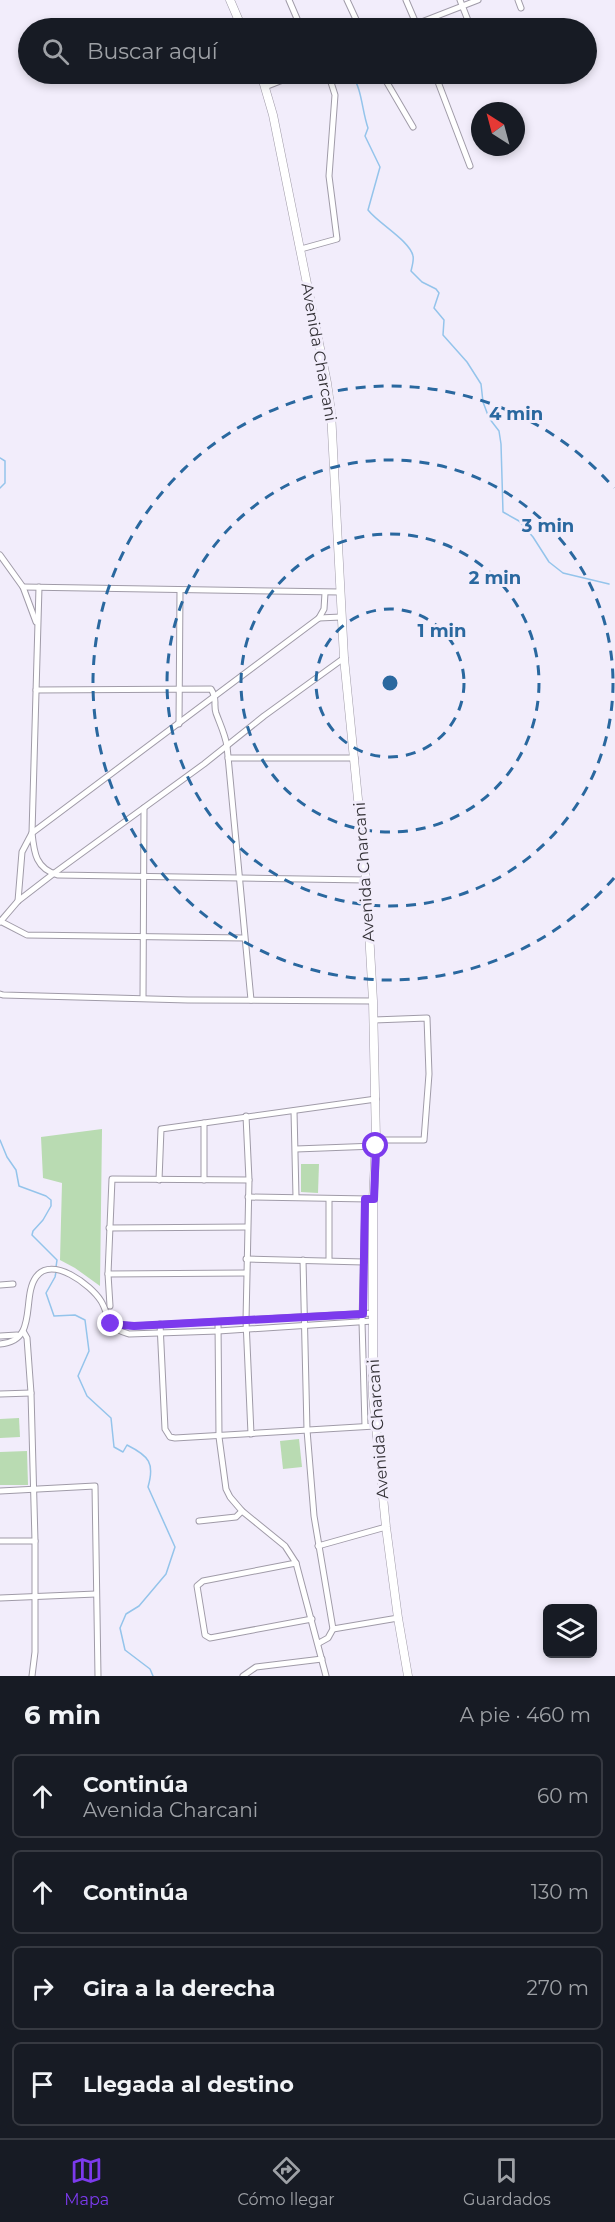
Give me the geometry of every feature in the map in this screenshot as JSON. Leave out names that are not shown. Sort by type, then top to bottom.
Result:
[{"type":"main road","points":[[230,0],[238,18]]},
{"type":"main road","name":"Avenida Charcani","points":[[264,84],[273,115],[301,249],[331,412],[341,617],[366,880],[374,1020],[376,1143],[370,1199],[375,1426],[398,1618],[408,1676]]},
{"type":"street","points":[[289,0],[297,18]]},
{"type":"street","points":[[347,0],[355,18]]},
{"type":"street","points":[[406,0],[414,18]]},
{"type":"street","points":[[460,0],[467,18]]},
{"type":"street","points":[[437,18],[478,0]]},
{"type":"street","points":[[518,0],[521,8]]},
{"type":"street","points":[[265,87],[273,84]]},
{"type":"street","points":[[301,249],[337,239],[329,176],[335,95],[332,84]]},
{"type":"street","points":[[388,84],[413,127]]},
{"type":"street","points":[[439,84],[470,166]]},
{"type":"street","points":[[0,555],[23,587],[37,626]]},
{"type":"street","points":[[23,587],[340,592]]},
{"type":"street","points":[[39,587],[32,833],[34,852],[45,870],[52,874],[366,880]]},
{"type":"street","points":[[179,724],[180,590]]},
{"type":"street","points":[[18,901],[22,852],[32,833],[319,618],[324,609],[325,593]]},
{"type":"street","points":[[319,618],[341,617]]},
{"type":"street","points":[[244,938],[27,935],[0,921],[18,901],[52,874],[344,658]]},
{"type":"street","points":[[36,690],[178,691],[211,689],[216,697],[215,710],[225,734],[227,746],[251,1000]]},
{"type":"street","points":[[228,758],[355,758]]},
{"type":"street","points":[[143,998],[144,808]]},
{"type":"street","points":[[0,993],[3,995],[373,1001]]},
{"type":"street","points":[[296,1149],[424,1140],[429,1074],[427,1018],[374,1020]]},
{"type":"street","points":[[159,1180],[161,1129],[376,1099]]},
{"type":"street","points":[[294,1111],[296,1197]]},
{"type":"street","points":[[246,1116],[249,1180],[246,1329],[251,1434]]},
{"type":"street","points":[[204,1123],[204,1180]]},
{"type":"street","points":[[110,1306],[108,1274],[112,1179],[249,1180]]},
{"type":"street","points":[[248,1197],[370,1199],[364,1262],[362,1322],[366,1426]]},
{"type":"street","points":[[329,1199],[329,1260]]},
{"type":"street","points":[[109,1228],[247,1227]]},
{"type":"street","points":[[246,1259],[364,1262]]},
{"type":"street","points":[[303,1260],[307,1430],[314,1516],[333,1629],[328,1638],[319,1643]]},
{"type":"street","points":[[0,1344],[11,1341],[21,1333],[33,1282],[38,1274],[51,1269],[64,1271],[96,1296],[101,1301],[111,1324],[119,1331],[129,1334],[362,1322],[373,1317]]},
{"type":"street","points":[[108,1274],[246,1273]]},
{"type":"street","points":[[0,1285],[13,1284]]},
{"type":"street","points":[[111,1324],[123,1326],[363,1314],[373,1317]]},
{"type":"street","points":[[218,1322],[219,1437],[226,1489],[242,1511],[285,1546],[296,1563],[326,1676]]},
{"type":"street","points":[[160,1324],[167,1433],[175,1438],[375,1426]]},
{"type":"street","points":[[0,1336],[21,1333],[27,1338],[31,1393],[34,1540],[35,1652],[32,1676]]},
{"type":"street","points":[[0,1394],[31,1393]]},
{"type":"street","points":[[0,1491],[95,1486],[98,1676]]},
{"type":"street","points":[[199,1521],[236,1517],[242,1511]]},
{"type":"street","points":[[318,1546],[386,1527]]},
{"type":"street","points":[[0,1541],[34,1540]]},
{"type":"street","points":[[296,1563],[203,1581],[197,1586],[205,1635],[210,1638],[312,1619]]},
{"type":"street","points":[[0,1598],[96,1594]]},
{"type":"street","points":[[333,1629],[398,1618]]},
{"type":"street","points":[[243,1676],[256,1667],[322,1659]]},
{"type":"green space","points":[[102,1129],[100,1286],[60,1260],[62,1183],[43,1178],[41,1137]]},
{"type":"green space","points":[[301,1164],[319,1164],[318,1193],[301,1192]]},
{"type":"green space","points":[[19,1418],[20,1437],[0,1438],[0,1419]]},
{"type":"green space","points":[[299,1439],[302,1467],[283,1469],[280,1441]]},
{"type":"green space","points":[[27,1451],[28,1485],[0,1485],[0,1452]]},
{"type":"waterway","points":[[356,84],[368,128],[365,136],[380,167],[368,210],[411,250],[413,258],[411,271],[422,282],[439,293],[434,308],[444,320],[443,335],[467,362],[481,384],[483,402],[489,418],[499,431],[503,512],[519,521],[533,537],[549,562],[563,573],[609,584]]},
{"type":"waterway","points":[[0,458],[5,461],[5,483],[0,488]]},
{"type":"waterway","points":[[0,1140],[7,1157],[16,1170],[19,1186],[51,1200],[51,1206],[32,1235],[57,1260],[56,1267]]},
{"type":"waterway","points":[[56,1272],[46,1293],[54,1316],[75,1315],[85,1320],[89,1351],[78,1376],[87,1396],[111,1418],[114,1447],[123,1452],[127,1445],[141,1453],[148,1461],[151,1472],[148,1487],[175,1547],[166,1574],[139,1606],[126,1614],[120,1628],[125,1650],[150,1669],[153,1676]]},
{"type":"route","points":[[111,1324],[134,1326],[363,1314],[365,1199],[374,1199],[376,1146]]}]
